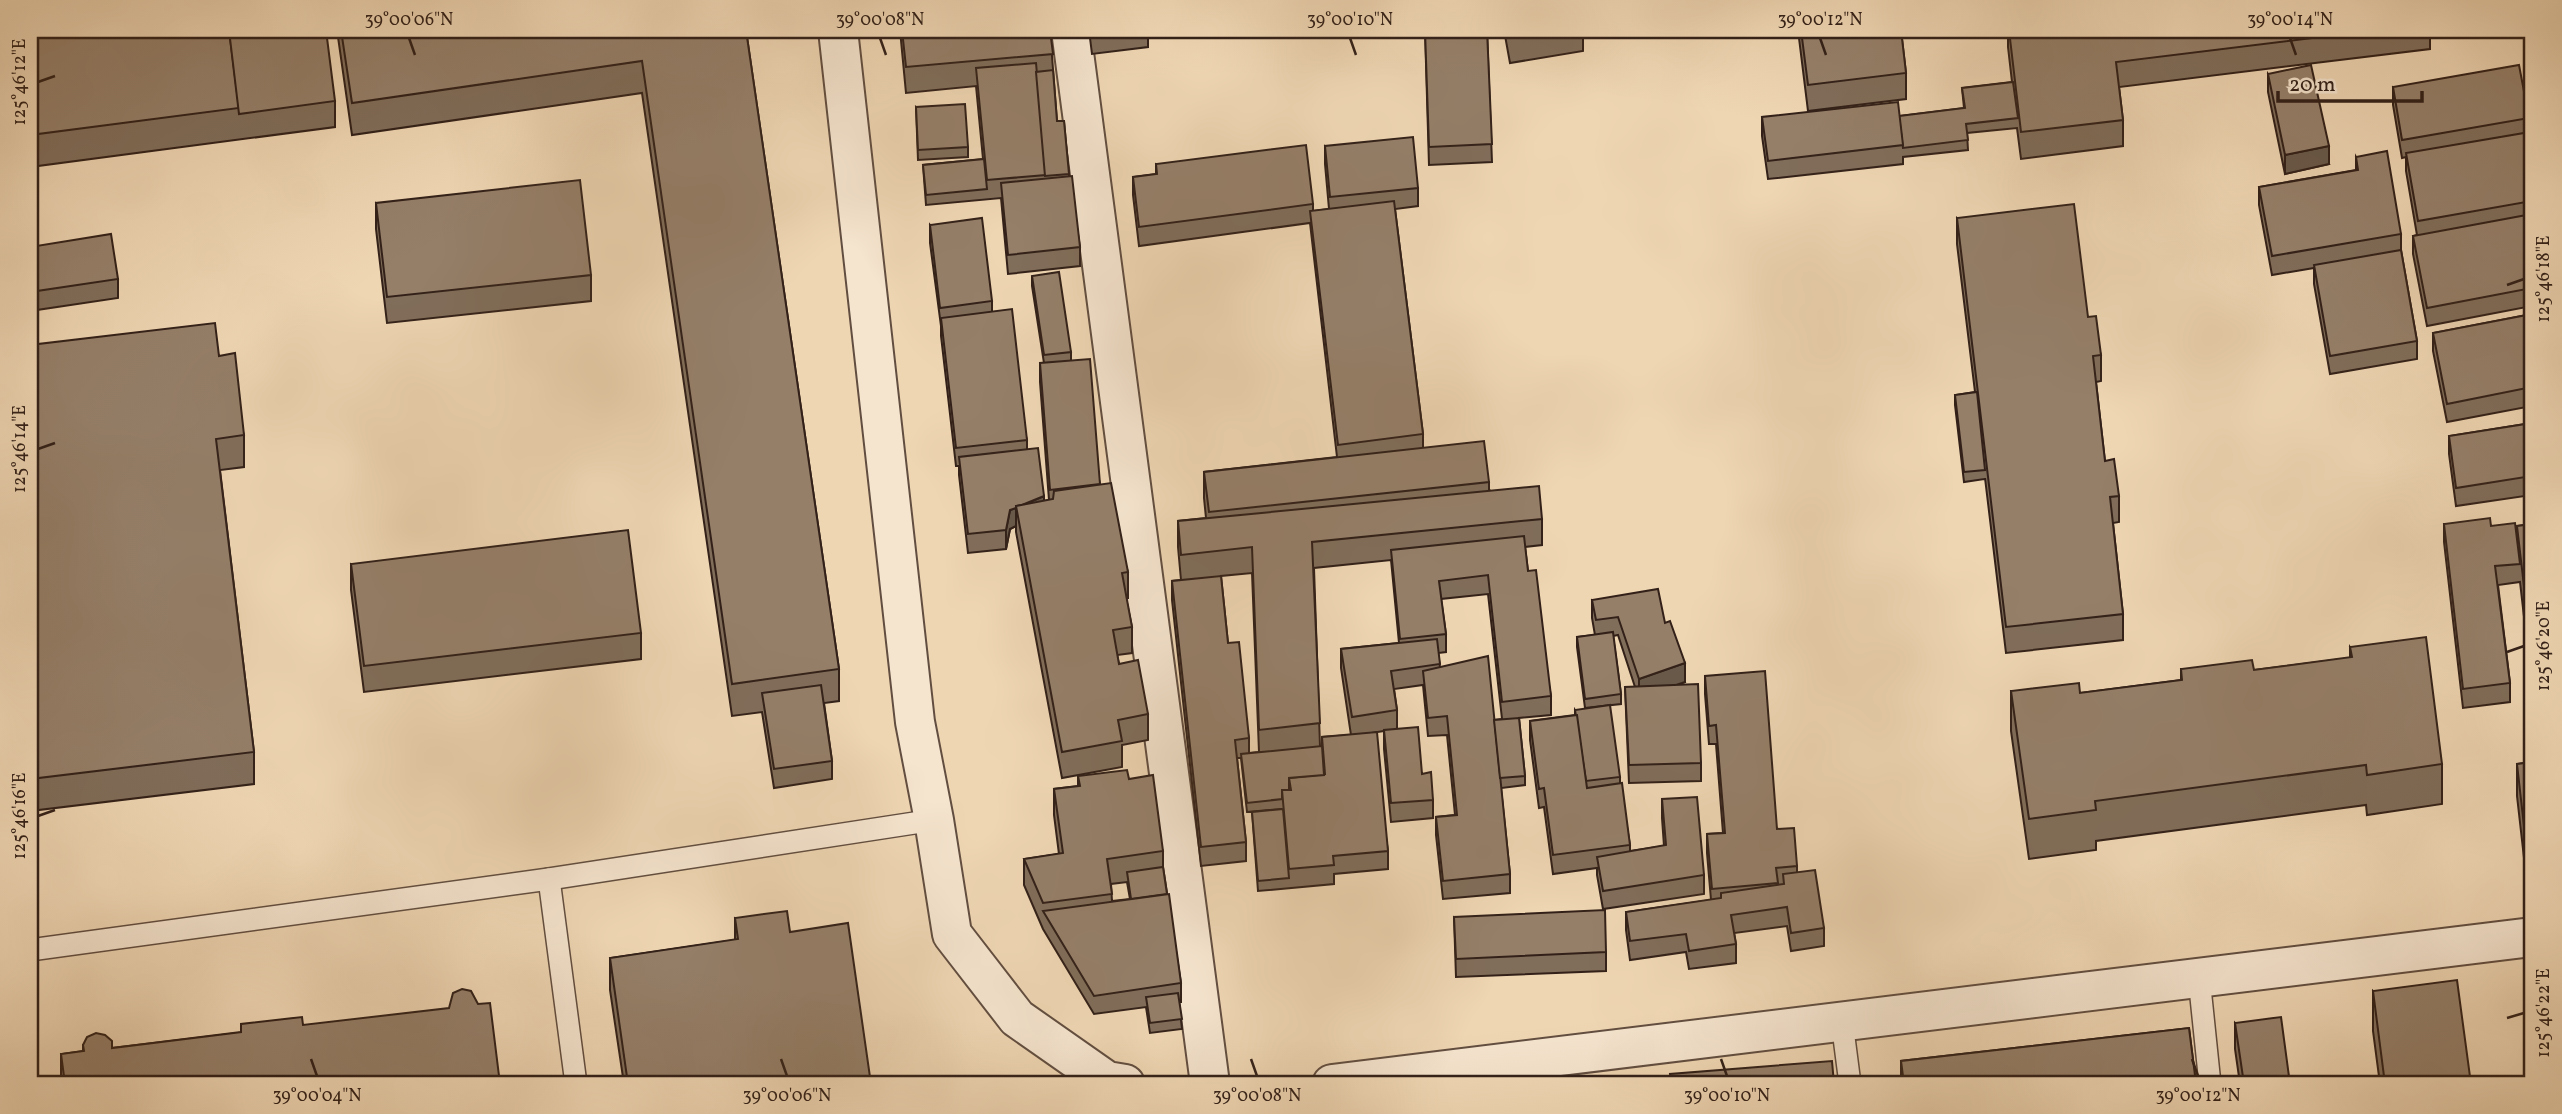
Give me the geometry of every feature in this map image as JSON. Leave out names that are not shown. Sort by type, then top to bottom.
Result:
[{"type":"street","points":[[838,30],[915,722],[934,820],[951,934],[1017,1018],[1107,1081],[1125,1084]]},
{"type":"street","points":[[1071,30],[1210,1084]]},
{"type":"street","points":[[1332,1084],[2532,937]]},
{"type":"lane","points":[[30,950],[549,879],[934,820]]},
{"type":"lane","points":[[549,879],[576,1084]]},
{"type":"lane","points":[[2199,978],[2210,1084]]},
{"type":"lane","points":[[1842,1022],[1850,1084]]},
{"type":"building","points":[[30,30],[229,30],[239,108],[30,135]]},
{"type":"building","points":[[229,30],[326,30],[335,101],[239,114]]},
{"type":"building","points":[[341,30],[746,30],[839,669],[732,684],[642,61],[352,103]]},
{"type":"building","points":[[902,30],[1050,30],[1053,54],[906,67]]},
{"type":"building","points":[[1425,30],[1487,30],[1492,144],[1429,147]]},
{"type":"building","points":[[1509,30],[1555,30],[1510,37]]},
{"type":"building","points":[[1801,30],[1901,30],[1906,73],[1808,85]]},
{"type":"building","points":[[2009,30],[2377,30],[2116,62],[2123,120],[2021,132]]},
{"type":"building","points":[[1036,63],[1046,175],[987,180],[976,68]]},
{"type":"building","points":[[2311,65],[2329,146],[2285,155],[2268,74]]},
{"type":"building","points":[[2519,65],[2529,118],[2402,140],[2393,87]]},
{"type":"building","points":[[1053,70],[1057,121],[1064,121],[1069,174],[1045,176],[1036,72]]},
{"type":"building","points":[[2013,82],[2018,118],[1966,124],[1968,140],[1903,148],[1899,116],[1965,108],[1962,88]]},
{"type":"building","points":[[1898,102],[1903,145],[1768,161],[1762,117]]},
{"type":"building","points":[[965,104],[968,147],[918,150],[916,107]]},
{"type":"building","points":[[2530,132],[2532,201],[2418,221],[2406,153]]},
{"type":"building","points":[[1413,137],[1418,188],[1330,197],[1325,146]]},
{"type":"building","points":[[1306,145],[1313,204],[1139,227],[1133,177],[1157,174],[1156,164]]},
{"type":"building","points":[[2387,151],[2401,234],[2272,256],[2259,187],[2358,170],[2356,157]]},
{"type":"building","points":[[984,159],[987,189],[926,195],[923,165]]},
{"type":"building","points":[[1072,176],[1080,247],[1008,255],[1001,183]]},
{"type":"building","points":[[580,180],[591,275],[387,297],[376,203]]},
{"type":"building","points":[[1394,201],[1423,434],[1338,445],[1310,211]]},
{"type":"building","points":[[2074,204],[2088,317],[2096,316],[2101,355],[2093,356],[2105,461],[2114,459],[2119,496],[2110,497],[2123,614],[2006,627],[1957,218]]},
{"type":"building","points":[[2532,214],[2532,288],[2427,308],[2413,236]]},
{"type":"building","points":[[982,218],[992,301],[940,308],[930,225]]},
{"type":"building","points":[[111,234],[118,279],[30,292],[30,247]]},
{"type":"building","points":[[2401,250],[2417,341],[2330,356],[2314,265]]},
{"type":"building","points":[[1059,272],[1071,352],[1044,355],[1032,276]]},
{"type":"building","points":[[1012,309],[1027,440],[956,448],[941,318]]},
{"type":"building","points":[[2532,314],[2532,387],[2447,404],[2433,333]]},
{"type":"building","points":[[215,323],[219,356],[235,353],[244,435],[216,439],[254,752],[30,779],[30,345]]},
{"type":"building","points":[[1090,359],[1100,484],[1050,490],[1040,363]]},
{"type":"building","points":[[1977,392],[1985,470],[1964,472],[1955,395]]},
{"type":"building","points":[[2532,423],[2532,476],[2456,488],[2449,436]]},
{"type":"building","points":[[1484,441],[1489,482],[1209,512],[1204,472]]},
{"type":"building","points":[[1038,448],[1044,496],[1010,510],[1006,530],[968,534],[959,457]]},
{"type":"building","points":[[1111,483],[1128,572],[1122,573],[1132,627],[1113,630],[1119,664],[1138,660],[1148,714],[1118,720],[1122,741],[1062,752],[1016,506],[1053,499],[1054,491]]},
{"type":"building","points":[[1539,486],[1542,519],[1312,542],[1320,723],[1259,730],[1252,547],[1181,555],[1178,521]]},
{"type":"building","points":[[2490,518],[2491,526],[2515,523],[2520,564],[2495,566],[2510,683],[2463,689],[2444,524]]},
{"type":"building","points":[[2532,524],[2532,655],[2517,526]]},
{"type":"building","points":[[628,530],[641,633],[364,666],[351,564]]},
{"type":"building","points":[[1524,536],[1528,571],[1536,570],[1551,696],[1502,702],[1488,575],[1439,581],[1446,634],[1400,639],[1391,550]]},
{"type":"building","points":[[1221,576],[1228,643],[1239,642],[1249,738],[1235,740],[1246,842],[1201,847],[1172,581]]},
{"type":"building","points":[[1658,589],[1665,623],[1670,621],[1685,663],[1639,679],[1618,617],[1596,620],[1592,600]]},
{"type":"building","points":[[1613,632],[1621,694],[1585,699],[1577,637]]},
{"type":"building","points":[[2426,637],[2442,764],[2367,775],[2366,765],[2095,801],[2096,810],[2029,819],[2011,691],[2079,683],[2080,693],[2182,680],[2181,669],[2252,660],[2254,670],[2352,657],[2350,647]]},
{"type":"building","points":[[1437,639],[1440,664],[1391,671],[1397,710],[1352,717],[1341,649]]},
{"type":"building","points":[[1488,656],[1510,874],[1443,881],[1436,817],[1457,815],[1447,716],[1428,718],[1423,671]]},
{"type":"building","points":[[1765,671],[1777,829],[1794,828],[1797,866],[1776,868],[1778,883],[1712,889],[1707,834],[1725,833],[1716,725],[1709,726],[1705,676]]},
{"type":"building","points":[[1698,684],[1701,763],[1629,765],[1625,687]]},
{"type":"building","points":[[821,685],[832,761],[774,769],[762,693]]},
{"type":"building","points":[[1610,705],[1620,777],[1586,781],[1575,710]]},
{"type":"building","points":[[1577,715],[1587,788],[1622,783],[1630,845],[1553,855],[1544,788],[1539,789],[1530,721]]},
{"type":"building","points":[[1519,718],[1525,776],[1500,778],[1494,720]]},
{"type":"building","points":[[1418,727],[1422,774],[1431,772],[1433,800],[1391,803],[1384,730]]},
{"type":"building","points":[[1377,732],[1388,851],[1333,856],[1334,865],[1289,869],[1282,790],[1291,790],[1289,778],[1325,774],[1322,737]]},
{"type":"building","points":[[1322,746],[1324,775],[1289,778],[1289,790],[1282,790],[1282,799],[1247,803],[1241,754]]},
{"type":"building","points":[[2532,762],[2532,825],[2524,826],[2517,764]]},
{"type":"building","points":[[1127,770],[1129,779],[1153,775],[1163,851],[1107,859],[1112,894],[1043,903],[1024,859],[1063,853],[1054,789],[1080,786],[1078,776]]},
{"type":"building","points":[[1697,797],[1704,875],[1603,891],[1597,857],[1666,845],[1662,799]]},
{"type":"building","points":[[1283,809],[1289,878],[1258,881],[1252,812]]},
{"type":"building","points":[[1163,867],[1167,894],[1131,899],[1127,872]]},
{"type":"building","points":[[1815,870],[1824,928],[1791,933],[1787,907],[1731,915],[1736,944],[1689,951],[1686,934],[1630,941],[1626,912],[1721,898],[1721,893],[1784,884],[1783,874]]},
{"type":"building","points":[[1169,894],[1181,983],[1094,996],[1043,911]]},
{"type":"building","points":[[1605,910],[1606,952],[1456,959],[1454,917]]},
{"type":"building","points":[[787,911],[790,932],[848,923],[871,1084],[628,1084],[610,958],[738,939],[735,918]]},
{"type":"building","points":[[2532,968],[2532,1003],[2528,969]]},
{"type":"building","points":[[2457,980],[2471,1084],[2385,1084],[2373,991]]},
{"type":"building","points":[[462,989],[471,991],[478,1004],[490,1003],[500,1084],[65,1084],[61,1054],[84,1051],[83,1045],[87,1037],[96,1033],[105,1035],[112,1041],[112,1048],[241,1032],[241,1024],[302,1017],[303,1025],[449,1008],[453,993]]},
{"type":"building","points":[[1178,993],[1182,1019],[1150,1023],[1146,997]]},
{"type":"building","points":[[2281,1017],[2290,1084],[2244,1084],[2235,1023]]},
{"type":"building","points":[[2189,1028],[2196,1083],[1904,1084],[1901,1061]]},
{"type":"building","points":[[1832,1061],[1834,1084],[1671,1084],[1670,1074]]},
{"type":"building","points":[[1657,1082],[1657,1084],[1584,1084]]}]
